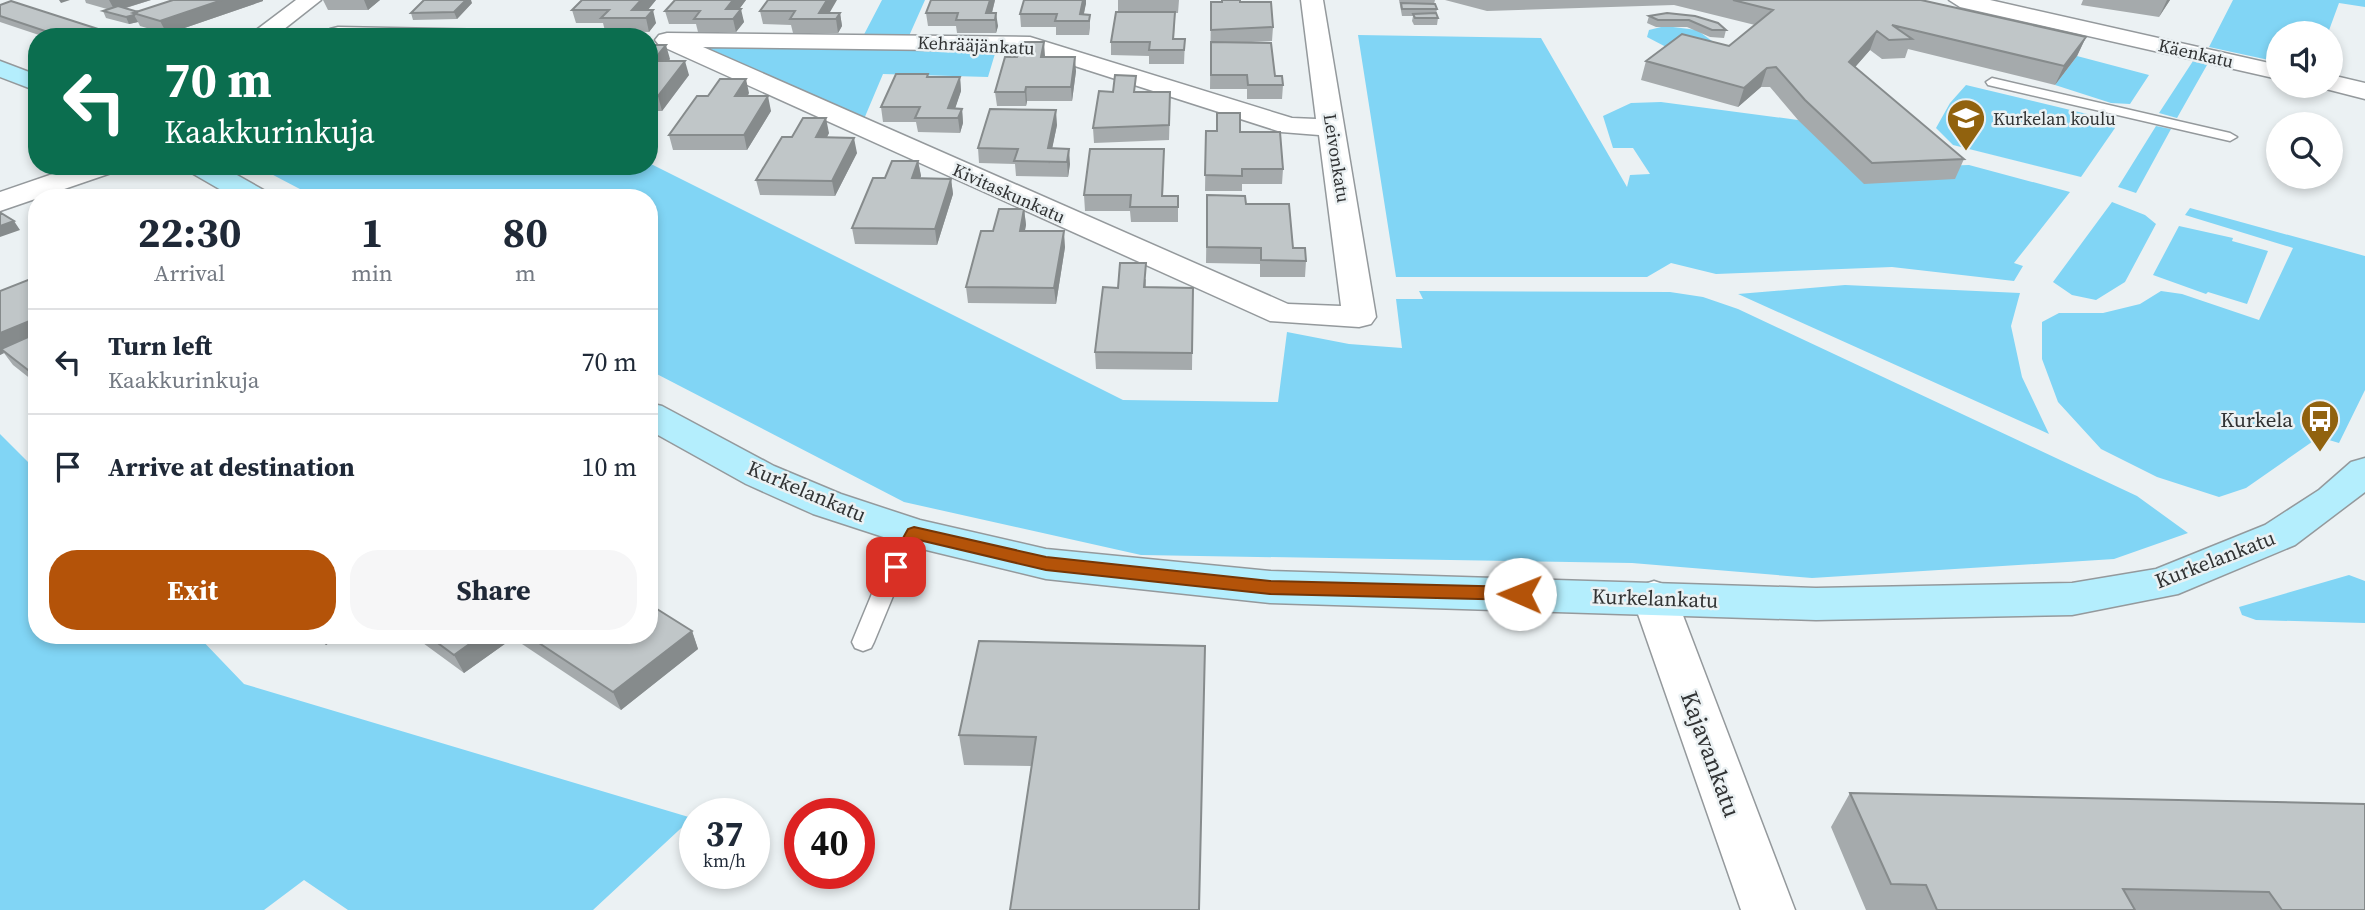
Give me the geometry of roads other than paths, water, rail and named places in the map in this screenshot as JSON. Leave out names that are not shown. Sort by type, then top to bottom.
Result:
[{"type":"street","points":[[271,28],[310,0]]},
{"type":"street","name":"Leivonkatu","points":[[1312,0],[1359,317]]},
{"type":"street","name":"Käenkatu","points":[[1960,0],[2266,69]]},
{"type":"street","name":"Kehrääjänkatu","points":[[658,40],[1030,44],[1290,126],[1332,128]]},
{"type":"street","name":"Kivitaskunkatu","points":[[658,40],[1282,314],[1359,317]]},
{"type":"street","points":[[0,68],[28,80]]},
{"type":"street","points":[[2343,84],[2364,87]]},
{"type":"street","points":[[38,189],[78,175]]},
{"type":"street","points":[[216,175],[241,189]]},
{"type":"street","points":[[0,202],[28,192]]},
{"type":"street","name":"Kurkelankatu","points":[[658,419],[761,475],[827,504],[914,533],[1046,564],[1270,587],[1816,604],[2072,600],[2163,583],[2280,535],[2333,499],[2365,471]]},
{"type":"street","name":"Kajavankatu","points":[[1654,597],[1768,910]]},
{"type":"lane","points":[[1992,82],[2230,137]]},
{"type":"lane","points":[[863,642],[887,584],[914,533]]},
{"type":"place","name":"Kurkelan koulu","points":[[1966,152]]},
{"type":"place","name":"Kurkela","points":[[2320,453]]}]
